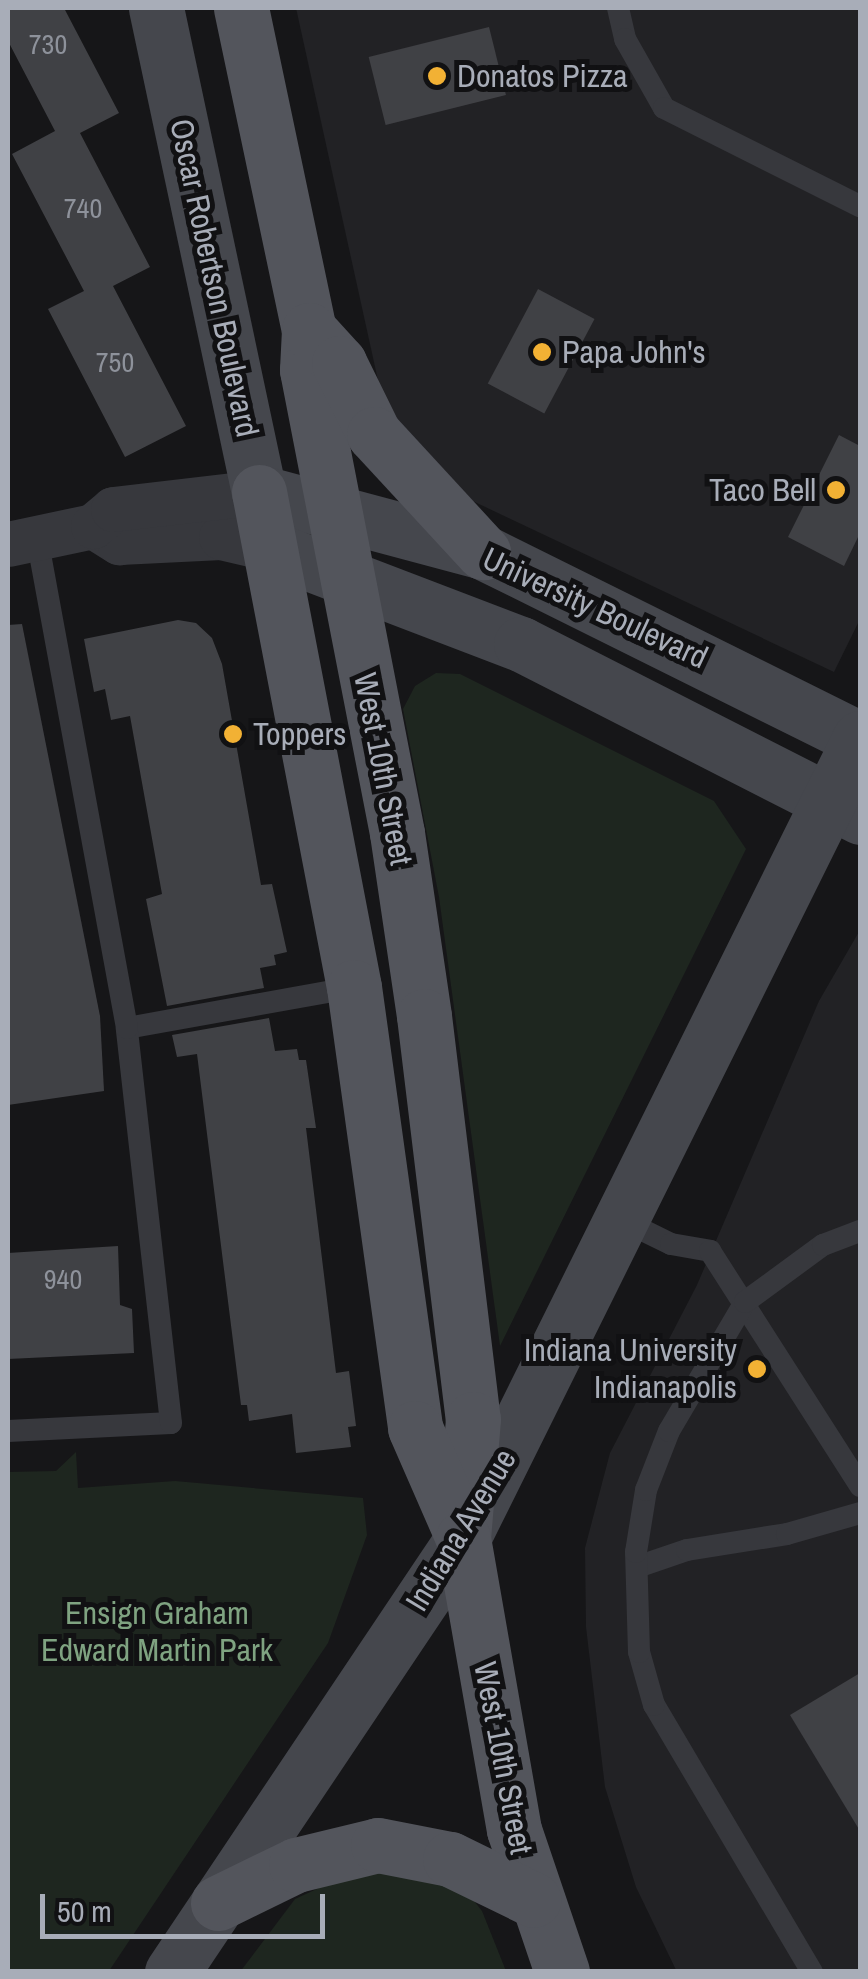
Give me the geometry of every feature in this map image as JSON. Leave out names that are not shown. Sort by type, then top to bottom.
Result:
[{"type":"main road","name":"Oscar Robertson Boulevard","points":[[156,8],[272,549]]},
{"type":"main road","name":"West 10th Street","points":[[244,8],[309,330],[307,370],[396,833],[446,1167],[473,1420],[463,1538]]},
{"type":"main road","points":[[309,330],[339,362],[374,434],[483,552]]},
{"type":"main road","name":"University Boulevard","points":[[259,492],[332,508],[483,552],[860,739]]},
{"type":"main road","name":"University Boulevard","points":[[272,549],[521,644],[844,810]]},
{"type":"main road","name":"West 10th Street","points":[[272,549],[354,987],[415,1428],[463,1538],[514,1830],[534,1900],[562,1972]]},
{"type":"main road","name":"Indiana Avenue","points":[[172,1972],[463,1538],[620,1218],[844,810],[860,739]]},
{"type":"main road","points":[[218,1903],[296,1864],[378,1846],[440,1856],[534,1900]]},
{"type":"street","points":[[22,541],[93,526],[114,509],[259,492]]},
{"type":"street","points":[[93,526],[118,542],[221,537],[272,549]]},
{"type":"lane","points":[[618,8],[625,39],[664,108],[860,206]]},
{"type":"lane","points":[[8,1431],[171,1424],[127,1028],[22,541]]},
{"type":"lane","points":[[86,948],[110,943]]},
{"type":"lane","points":[[127,1028],[354,987]]},
{"type":"lane","points":[[620,1218],[672,1244],[710,1251],[860,1486]]},
{"type":"lane","points":[[812,1972],[654,1704],[638,1652],[637,1568],[646,1490],[669,1431],[746,1302],[824,1245],[860,1231]]},
{"type":"lane","points":[[637,1568],[687,1550],[787,1534],[860,1512]]},
{"type":"shaded area","points":[[296,8],[860,8],[860,619],[834,672],[460,495],[383,403]]},
{"type":"shaded area","name":"Indiana University Indianapolis","points":[[860,930],[860,1971],[677,1972],[636,1887],[605,1787],[586,1627],[585,1548],[610,1453],[697,1285],[819,1001]]},
{"type":"green space","points":[[436,673],[460,674],[714,801],[746,849],[500,1346],[439,897],[403,709],[415,686]]},
{"type":"green space","name":"Ensign Graham Edward Martin Park","points":[[76,1452],[78,1488],[175,1481],[363,1498],[367,1535],[328,1643],[109,1971],[8,1971],[8,1472],[56,1471]]},
{"type":"green space","points":[[369,1865],[460,1883],[482,1911],[506,1971],[240,1972],[295,1899]]},
{"type":"building","points":[[8,8],[64,8],[119,113],[80,133],[150,267],[113,286],[186,426],[125,457],[48,309],[84,291],[12,154],[55,131],[8,41]]},
{"type":"building","name":"Donatos Pizza","points":[[489,27],[506,95],[386,125],[369,57]]},
{"type":"building","name":"Papa John's","points":[[538,289],[595,319],[544,414],[488,383]]},
{"type":"building","name":"Taco Bell","points":[[839,435],[860,446],[860,533],[844,566],[788,537]]},
{"type":"building","points":[[178,620],[196,623],[212,638],[222,664],[261,885],[272,884],[287,952],[274,955],[276,965],[260,968],[264,988],[167,1006],[146,899],[162,894],[130,716],[111,720],[105,689],[94,692],[84,639]]},
{"type":"building","points":[[22,624],[100,1016],[104,1091],[8,1105],[8,625]]},
{"type":"building","points":[[269,1018],[275,1051],[297,1049],[299,1060],[306,1060],[316,1128],[306,1128],[336,1373],[349,1371],[356,1426],[348,1427],[351,1447],[296,1453],[292,1414],[249,1421],[247,1405],[241,1405],[197,1054],[177,1057],[172,1035]]},
{"type":"building","points":[[118,1246],[120,1305],[132,1309],[134,1353],[8,1359],[8,1253]]},
{"type":"building","points":[[860,1673],[860,1831],[790,1715]]},
{"type":"place","name":"Donatos Pizza","points":[[437,76]]},
{"type":"place","name":"Papa John's","points":[[542,352]]},
{"type":"place","name":"Taco Bell","points":[[836,490]]},
{"type":"place","name":"Toppers","points":[[233,734]]},
{"type":"place","name":"Indiana University Indianapolis","points":[[757,1369]]}]
